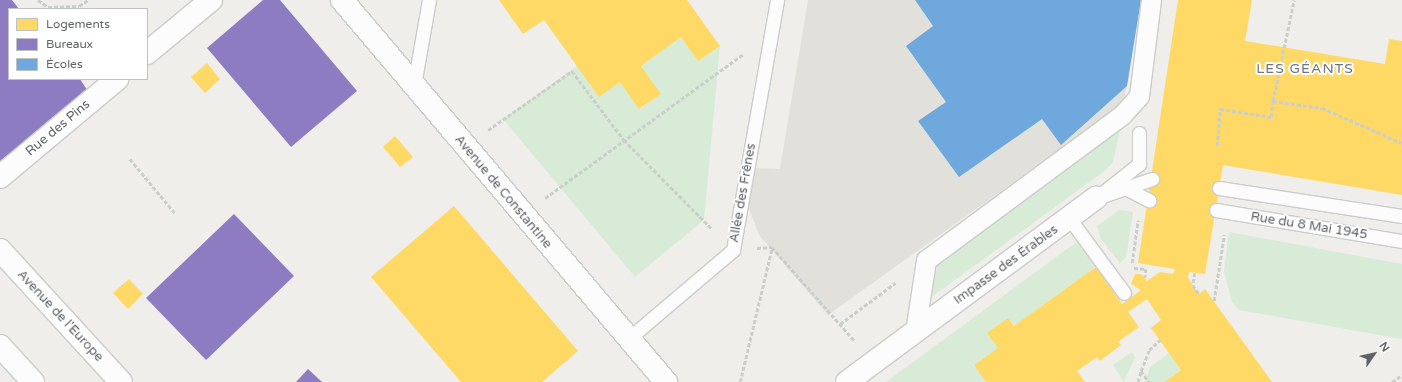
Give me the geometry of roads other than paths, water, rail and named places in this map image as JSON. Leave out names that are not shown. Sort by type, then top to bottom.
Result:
[{"type":"street","points":[[148,53],[211,0]]},
{"type":"street","name":"Avenue de Constantine","points":[[342,0],[522,215],[666,382]]},
{"type":"street","points":[[915,332],[926,260],[1122,115],[1139,96],[1151,0]]},
{"type":"street","name":"Rue des Pins","points":[[0,177],[116,80]]},
{"type":"street","name":"Impasse des Érables","points":[[848,382],[1096,198]]},
{"type":"street","name":"Avenue de l'Europe","points":[[0,250],[121,382]]},
{"type":"street","points":[[0,346],[32,382]]},
{"type":"lane","points":[[414,85],[429,0]]},
{"type":"lane","name":"Allée des Frênes","points":[[628,339],[733,250],[777,0]]},
{"type":"lane","name":"Impasse des Érables","points":[[1096,198],[1139,164],[1139,133]]},
{"type":"lane","points":[[1096,198],[1127,189],[1152,179]]},
{"type":"lane","name":"Rue du 8 Mai 1945","points":[[1219,188],[1402,216]]},
{"type":"lane","points":[[1127,189],[1149,200]]},
{"type":"lane","name":"Rue du 8 Mai 1945","points":[[1216,210],[1402,241]]},
{"type":"lane","points":[[1069,218],[1124,293]]},
{"type":"district","name":"LES GÉANTS","points":[[1305,69]]}]
